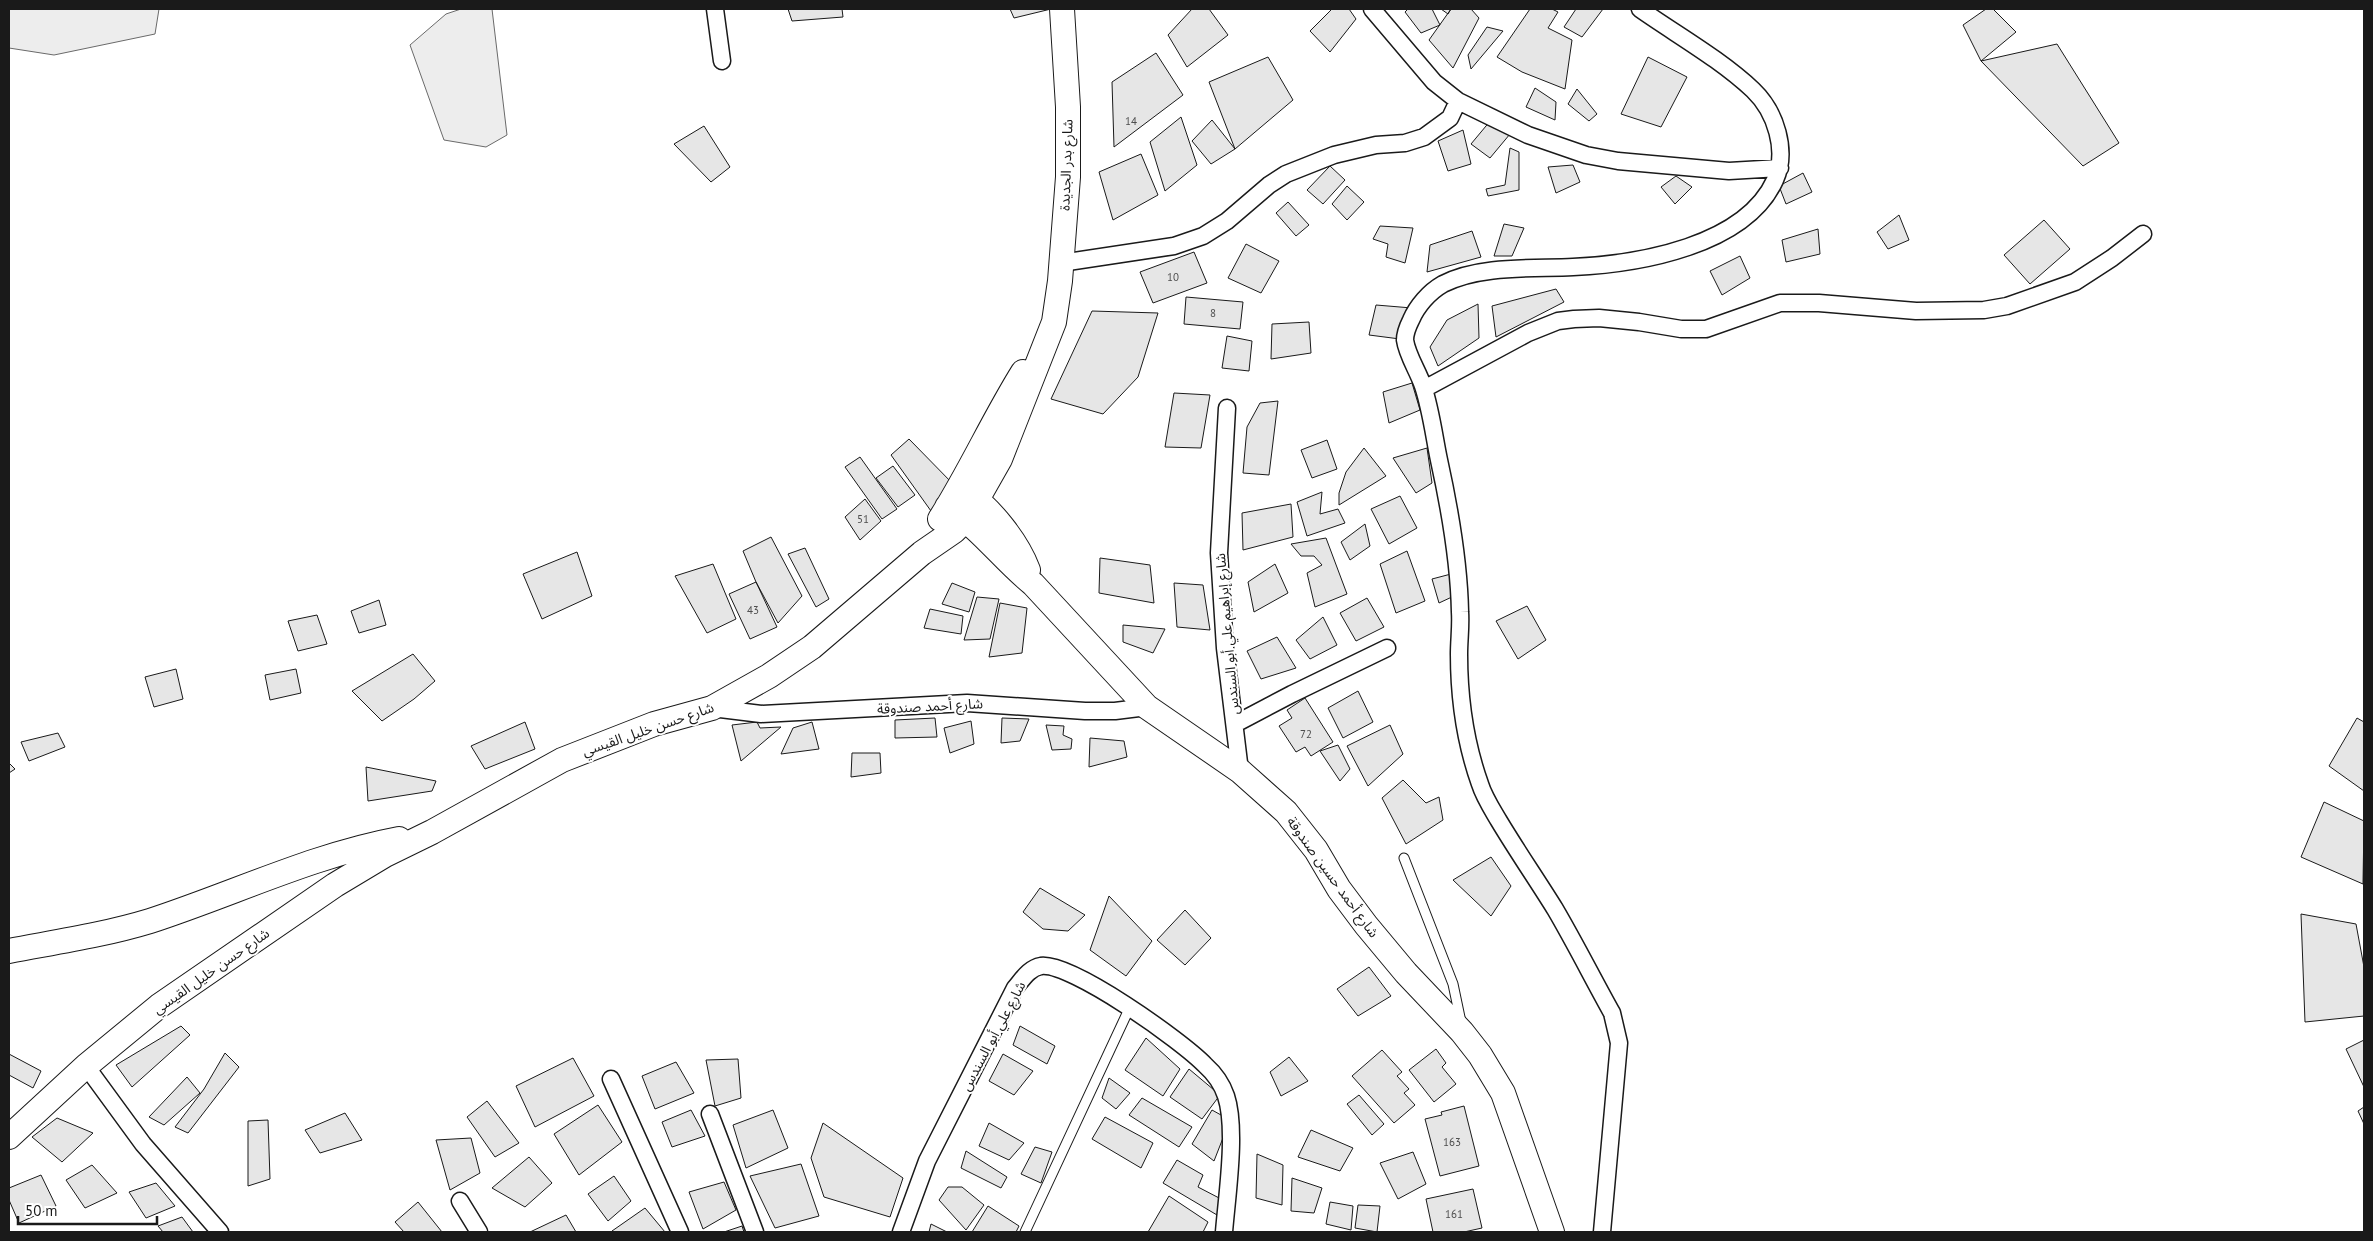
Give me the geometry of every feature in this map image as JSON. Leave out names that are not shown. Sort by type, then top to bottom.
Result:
[{"type":"main road","name":"شارع بدر الجديدة","points":[[963,503],[997,414],[1054,322],[1068,177],[1068,107],[1062,9]]},
{"type":"main road","name":"شارع حسن خليل القيسي","points":[[9,1137],[86,1066],[158,1006],[310,902],[385,855],[432,832],[562,760],[654,724],[712,708],[769,676],[812,648],[922,553],[928,539],[963,503]]},
{"type":"main road","name":"شارع أحمد حسين صندوقة","points":[[963,503],[1018,572],[1033,584],[1147,707],[1240,771],[1286,812],[1316,850],[1340,889],[1366,925],[1406,973],[1462,1032],[1480,1056],[1503,1094],[1552,1232]]},
{"type":"main road","name":"شارع حسن خليل القيسي","points":[[9,951],[100,934],[149,921],[342,852],[432,832]]},
{"type":"street","points":[[714,9],[722,60]]},
{"type":"street","points":[[1372,9],[1434,82],[1458,101],[1528,135],[1586,155],[1647,165],[1729,170],[1780,168]]},
{"type":"street","points":[[1602,1232],[1619,1059],[1617,1029],[1612,1013],[1556,911],[1515,848],[1481,788],[1464,725],[1459,656],[1461,616],[1458,573],[1440,463],[1424,388],[1405,340],[1406,332],[1418,308],[1433,290],[1442,284],[1491,272],[1521,268],[1606,266],[1678,249],[1704,240],[1738,222],[1763,200],[1780,168],[1780,143],[1775,127],[1763,102],[1753,90],[1720,64],[1640,9]]},
{"type":"street","points":[[1060,263],[1174,246],[1203,236],[1245,208],[1278,179],[1334,155],[1376,145],[1405,143],[1424,136],[1450,118],[1458,101]]},
{"type":"street","points":[[1424,388],[1528,333],[1558,321],[1574,318],[1599,318],[1681,329],[1706,329],[1780,303],[1916,311],[1984,310],[2008,306],[2075,282],[2112,258],[2143,234]]},
{"type":"street","name":"شارع إبراهيم علي أبو السندس","points":[[1227,408],[1219,553],[1225,648],[1240,771]]},
{"type":"street","points":[[1235,724],[1387,648]]},
{"type":"street","name":"شارع أحمد صندوقة","points":[[712,708],[761,714],[967,703],[1084,711],[1115,711],[1147,707]]},
{"type":"street","name":"شارع علي أبو السندس","points":[[901,1232],[927,1161],[1015,988],[1027,974],[1041,966],[1056,967],[1083,979],[1130,1007],[1204,1063],[1216,1077],[1226,1095],[1232,1122],[1224,1232]]},
{"type":"street","points":[[86,1066],[143,1144],[220,1232]]},
{"type":"street","points":[[611,1079],[680,1232]]},
{"type":"street","points":[[710,1114],[755,1232]]},
{"type":"street","points":[[460,1201],[479,1232]]},
{"type":"lane","points":[[1404,858],[1453,984],[1462,1032]]},
{"type":"lane","points":[[1025,1232],[1130,1007]]},
{"type":"shaded area","points":[[9,9],[159,9],[155,34],[54,55],[9,48]]},
{"type":"shaded area","points":[[461,9],[492,9],[507,135],[486,147],[444,140],[410,45],[446,14]]},
{"type":"building","points":[[788,9],[842,9],[843,17],[792,21]]},
{"type":"building","points":[[1010,9],[1051,9],[1014,18]]},
{"type":"building","points":[[1192,9],[1209,9],[1228,35],[1187,67],[1168,35]]},
{"type":"building","points":[[1332,9],[1349,9],[1356,19],[1330,52],[1310,31]]},
{"type":"building","points":[[1408,9],[1432,9],[1440,25],[1421,33],[1405,12]]},
{"type":"building","points":[[1441,9],[1451,9],[1448,14]]},
{"type":"building","points":[[1451,9],[1471,9],[1479,18],[1453,68],[1429,40]]},
{"type":"building","points":[[1530,9],[1552,9],[1558,12],[1548,28],[1572,40],[1565,89],[1522,72],[1497,57]]},
{"type":"building","points":[[1576,9],[1603,9],[1582,37],[1564,27]]},
{"type":"building","points":[[1986,9],[1993,9],[2016,32],[1981,61],[1963,25]]},
{"type":"building","points":[[1487,27],[1503,31],[1471,69],[1468,55]]},
{"type":"building","points":[[2057,44],[2119,143],[2083,166],[1981,61]]},
{"type":"building","points":[[1156,53],[1183,95],[1114,147],[1112,82]]},
{"type":"building","points":[[1268,57],[1293,100],[1235,149],[1209,82]]},
{"type":"building","points":[[1648,57],[1687,77],[1661,127],[1621,114]]},
{"type":"building","points":[[1535,88],[1556,102],[1555,120],[1526,107]]},
{"type":"building","points":[[1577,89],[1597,114],[1589,121],[1568,104]]},
{"type":"building","points":[[1181,117],[1197,165],[1165,191],[1150,142]]},
{"type":"building","points":[[1212,120],[1235,149],[1211,164],[1192,141]]},
{"type":"building","points":[[1491,120],[1510,134],[1490,158],[1471,144]]},
{"type":"building","points":[[704,126],[730,167],[711,182],[674,144]]},
{"type":"building","points":[[1463,130],[1471,164],[1448,171],[1438,141]]},
{"type":"building","points":[[1510,148],[1519,152],[1519,190],[1488,196],[1486,189],[1505,185]]},
{"type":"building","points":[[1141,154],[1158,195],[1113,220],[1099,172]]},
{"type":"building","points":[[1573,165],[1580,182],[1556,193],[1548,167]]},
{"type":"building","points":[[1330,166],[1345,180],[1323,204],[1307,190]]},
{"type":"building","points":[[1803,173],[1812,192],[1786,204],[1779,186]]},
{"type":"building","points":[[1676,176],[1692,187],[1675,204],[1661,187]]},
{"type":"building","points":[[1347,186],[1364,202],[1347,220],[1332,204]]},
{"type":"building","points":[[1288,202],[1309,225],[1296,236],[1276,213]]},
{"type":"building","points":[[1899,215],[1909,240],[1888,249],[1877,232]]},
{"type":"building","points":[[2044,220],[2070,249],[2030,284],[2004,255]]},
{"type":"building","points":[[1504,224],[1524,228],[1512,256],[1494,256]]},
{"type":"building","points":[[1380,226],[1413,228],[1405,263],[1386,257],[1388,244],[1373,239]]},
{"type":"building","points":[[1818,229],[1820,254],[1786,262],[1782,240]]},
{"type":"building","points":[[1472,231],[1481,257],[1427,272],[1430,245]]},
{"type":"building","points":[[1246,244],[1279,261],[1261,293],[1228,278]]},
{"type":"building","points":[[1194,252],[1207,283],[1153,303],[1140,272]]},
{"type":"building","points":[[1740,256],[1750,278],[1722,295],[1710,271]]},
{"type":"building","points":[[1556,289],[1564,302],[1496,337],[1492,306]]},
{"type":"building","points":[[1186,297],[1243,302],[1240,329],[1184,324]]},
{"type":"building","points":[[1478,304],[1479,338],[1438,366],[1430,347],[1447,320]]},
{"type":"building","points":[[1376,305],[1412,308],[1400,339],[1369,335]]},
{"type":"building","points":[[1092,311],[1158,313],[1138,377],[1103,414],[1051,399]]},
{"type":"building","points":[[1309,322],[1311,353],[1271,359],[1272,324]]},
{"type":"building","points":[[1227,336],[1252,341],[1249,371],[1222,368]]},
{"type":"building","points":[[1412,383],[1420,410],[1389,423],[1383,392]]},
{"type":"building","points":[[1174,393],[1210,395],[1201,448],[1165,447]]},
{"type":"building","points":[[1278,401],[1269,475],[1243,473],[1247,427],[1260,403]]},
{"type":"building","points":[[909,439],[955,486],[931,511],[891,455]]},
{"type":"building","points":[[1327,440],[1337,469],[1312,478],[1301,450]]},
{"type":"building","points":[[1364,448],[1386,476],[1339,505],[1339,493],[1346,472]]},
{"type":"building","points":[[1427,448],[1432,483],[1416,493],[1393,458]]},
{"type":"building","points":[[860,457],[897,509],[882,519],[845,467]]},
{"type":"building","points":[[893,466],[915,495],[898,507],[876,478]]},
{"type":"building","points":[[1322,492],[1320,514],[1338,509],[1345,523],[1307,536],[1297,502]]},
{"type":"building","points":[[1400,496],[1417,528],[1389,544],[1371,509]]},
{"type":"building","points":[[865,499],[881,521],[860,540],[845,517]]},
{"type":"building","points":[[1291,504],[1293,537],[1243,550],[1242,513]]},
{"type":"building","points":[[1365,524],[1370,546],[1350,560],[1341,542]]},
{"type":"building","points":[[771,537],[802,596],[778,623],[756,582],[743,551]]},
{"type":"building","points":[[1326,538],[1347,594],[1315,607],[1307,573],[1322,565],[1314,556],[1301,556],[1291,544]]},
{"type":"building","points":[[805,548],[829,599],[816,607],[788,554]]},
{"type":"building","points":[[1407,551],[1425,601],[1396,613],[1380,564]]},
{"type":"building","points":[[577,552],[592,596],[542,619],[523,574]]},
{"type":"building","points":[[1100,558],[1150,565],[1154,603],[1099,593]]},
{"type":"building","points":[[713,564],[736,619],[707,633],[675,576]]},
{"type":"building","points":[[1275,564],[1288,593],[1254,612],[1248,582]]},
{"type":"building","points":[[1451,574],[1454,596],[1439,603],[1432,579]]},
{"type":"building","points":[[756,582],[777,627],[750,639],[729,594]]},
{"type":"building","points":[[952,583],[975,592],[969,612],[942,604]]},
{"type":"building","points":[[1174,583],[1203,585],[1210,630],[1177,627]]},
{"type":"building","points":[[977,597],[999,599],[990,639],[964,640]]},
{"type":"building","points":[[1367,598],[1384,627],[1356,641],[1340,613]]},
{"type":"building","points":[[379,600],[386,625],[359,633],[351,611]]},
{"type":"building","points":[[1000,603],[1027,608],[1022,653],[989,657]]},
{"type":"building","points":[[1527,606],[1546,640],[1518,659],[1496,621]]},
{"type":"building","points":[[930,609],[963,616],[961,634],[924,628]]},
{"type":"building","points":[[317,615],[327,644],[298,651],[288,621]]},
{"type":"building","points":[[1323,617],[1337,645],[1310,659],[1296,640]]},
{"type":"building","points":[[1123,625],[1165,629],[1153,653],[1123,642]]},
{"type":"building","points":[[1277,637],[1296,668],[1261,679],[1247,651]]},
{"type":"building","points":[[413,654],[435,681],[414,699],[382,721],[352,691]]},
{"type":"building","points":[[176,669],[183,699],[154,707],[145,677]]},
{"type":"building","points":[[296,669],[301,693],[270,700],[265,675]]},
{"type":"building","points":[[1358,691],[1373,722],[1343,738],[1328,708]]},
{"type":"building","points":[[1305,698],[1333,742],[1311,756],[1305,747],[1296,752],[1279,726],[1292,718],[1287,710]]},
{"type":"building","points":[[935,718],[937,737],[895,738],[895,720]]},
{"type":"building","points":[[1002,718],[1029,719],[1020,741],[1001,743]]},
{"type":"building","points":[[2357,718],[2364,722],[2364,791],[2329,766]]},
{"type":"building","points":[[971,721],[974,744],[950,753],[944,728]]},
{"type":"building","points":[[525,722],[535,749],[485,769],[471,746]]},
{"type":"building","points":[[757,722],[760,728],[781,727],[741,761],[732,725]]},
{"type":"building","points":[[812,722],[819,749],[781,754],[793,728]]},
{"type":"building","points":[[1046,725],[1064,726],[1063,735],[1072,739],[1071,749],[1052,750]]},
{"type":"building","points":[[1390,725],[1403,754],[1368,786],[1347,746]]},
{"type":"building","points":[[58,733],[65,747],[29,761],[21,742]]},
{"type":"building","points":[[1090,738],[1124,741],[1127,757],[1089,767]]},
{"type":"building","points":[[1338,745],[1350,769],[1340,781],[1320,751]]},
{"type":"building","points":[[852,753],[880,753],[881,773],[851,777]]},
{"type":"building","points":[[9,763],[15,769],[9,773]]},
{"type":"building","points":[[366,767],[436,781],[432,791],[368,801]]},
{"type":"building","points":[[1403,780],[1426,803],[1439,797],[1443,820],[1406,844],[1382,798]]},
{"type":"building","points":[[2324,802],[2364,821],[2363,884],[2301,857]]},
{"type":"building","points":[[1491,857],[1511,886],[1491,916],[1453,880]]},
{"type":"building","points":[[1040,888],[1085,915],[1068,931],[1043,929],[1023,912]]},
{"type":"building","points":[[1109,896],[1152,941],[1126,976],[1090,950]]},
{"type":"building","points":[[1185,910],[1211,938],[1185,965],[1157,940]]},
{"type":"building","points":[[2301,914],[2356,924],[2364,967],[2364,1016],[2305,1022]]},
{"type":"building","points":[[1369,967],[1391,996],[1358,1016],[1337,989]]},
{"type":"building","points":[[181,1026],[190,1035],[132,1087],[116,1065]]},
{"type":"building","points":[[1020,1026],[1055,1046],[1047,1064],[1013,1045]]},
{"type":"building","points":[[1146,1038],[1180,1069],[1163,1096],[1125,1070]]},
{"type":"building","points":[[2364,1040],[2364,1087],[2346,1049]]},
{"type":"building","points":[[1436,1049],[1446,1063],[1442,1067],[1456,1084],[1434,1102],[1409,1070]]},
{"type":"building","points":[[1382,1050],[1402,1072],[1397,1076],[1409,1089],[1404,1093],[1415,1105],[1394,1123],[1352,1076]]},
{"type":"building","points":[[225,1053],[239,1067],[188,1133],[175,1127],[204,1089]]},
{"type":"building","points":[[9,1054],[41,1071],[33,1088],[9,1075]]},
{"type":"building","points":[[1003,1054],[1033,1071],[1014,1095],[989,1081]]},
{"type":"building","points":[[1289,1057],[1308,1081],[1281,1096],[1270,1072]]},
{"type":"building","points":[[573,1058],[594,1096],[535,1127],[516,1086]]},
{"type":"building","points":[[738,1059],[741,1098],[715,1106],[706,1060]]},
{"type":"building","points":[[676,1062],[694,1093],[655,1109],[642,1076]]},
{"type":"building","points":[[1189,1069],[1220,1095],[1202,1119],[1170,1097]]},
{"type":"building","points":[[187,1077],[200,1093],[164,1125],[149,1117]]},
{"type":"building","points":[[1109,1078],[1130,1093],[1116,1109],[1102,1098]]},
{"type":"building","points":[[1359,1095],[1384,1124],[1372,1135],[1347,1104]]},
{"type":"building","points":[[1142,1098],[1192,1127],[1179,1147],[1129,1115]]},
{"type":"building","points":[[487,1101],[519,1143],[495,1157],[467,1117]]},
{"type":"building","points":[[598,1105],[622,1142],[579,1175],[554,1134]]},
{"type":"building","points":[[1464,1106],[1479,1166],[1440,1176],[1425,1119],[1442,1115],[1441,1112]]},
{"type":"building","points":[[2364,1107],[2364,1124],[2358,1111]]},
{"type":"building","points":[[691,1110],[705,1136],[672,1147],[662,1122]]},
{"type":"building","points":[[773,1110],[788,1148],[746,1168],[733,1125]]},
{"type":"building","points":[[1212,1110],[1230,1120],[1214,1161],[1192,1144]]},
{"type":"building","points":[[345,1113],[362,1140],[320,1153],[305,1130]]},
{"type":"building","points":[[1105,1117],[1153,1143],[1141,1168],[1092,1139]]},
{"type":"building","points":[[57,1118],[93,1133],[62,1162],[32,1137]]},
{"type":"building","points":[[268,1120],[270,1179],[248,1186],[248,1121]]},
{"type":"building","points":[[823,1123],[903,1178],[890,1217],[824,1197],[811,1158]]},
{"type":"building","points":[[989,1123],[1024,1143],[1009,1160],[979,1146]]},
{"type":"building","points":[[1311,1130],[1353,1148],[1340,1171],[1298,1157]]},
{"type":"building","points":[[471,1138],[480,1173],[450,1190],[436,1140]]},
{"type":"building","points":[[1035,1147],[1052,1152],[1041,1183],[1021,1174]]},
{"type":"building","points":[[966,1151],[1007,1177],[1001,1188],[961,1168]]},
{"type":"building","points":[[1413,1152],[1426,1184],[1398,1199],[1380,1163]]},
{"type":"building","points":[[1257,1154],[1283,1165],[1282,1205],[1256,1198]]},
{"type":"building","points":[[529,1157],[552,1183],[525,1207],[492,1188]]},
{"type":"building","points":[[1177,1160],[1203,1175],[1198,1187],[1221,1199],[1217,1215],[1163,1183]]},
{"type":"building","points":[[801,1164],[819,1216],[775,1228],[750,1176]]},
{"type":"building","points":[[92,1165],[117,1193],[85,1208],[66,1180]]},
{"type":"building","points":[[41,1175],[56,1206],[19,1223],[9,1200],[9,1188]]},
{"type":"building","points":[[614,1176],[631,1201],[608,1221],[588,1194]]},
{"type":"building","points":[[1292,1178],[1322,1188],[1314,1213],[1291,1211]]},
{"type":"building","points":[[724,1182],[736,1210],[703,1229],[689,1192]]},
{"type":"building","points":[[156,1183],[175,1206],[146,1218],[129,1192]]},
{"type":"building","points":[[948,1187],[962,1187],[984,1205],[966,1230],[939,1200]]},
{"type":"building","points":[[1473,1189],[1482,1228],[1464,1232],[1433,1232],[1426,1199]]},
{"type":"building","points":[[1169,1196],[1208,1222],[1203,1232],[1148,1232]]},
{"type":"building","points":[[418,1202],[442,1232],[404,1232],[395,1222]]},
{"type":"building","points":[[1330,1202],[1353,1206],[1351,1230],[1326,1224]]},
{"type":"building","points":[[1358,1205],[1380,1206],[1377,1232],[1355,1228]]},
{"type":"building","points":[[988,1206],[1019,1226],[1016,1232],[972,1232]]},
{"type":"building","points":[[645,1208],[665,1232],[612,1231]]},
{"type":"building","points":[[566,1215],[576,1232],[530,1232]]},
{"type":"building","points":[[182,1217],[193,1232],[163,1232],[158,1226]]},
{"type":"building","points":[[931,1224],[947,1232],[929,1232]]},
{"type":"building","points":[[742,1226],[744,1232],[724,1232]]}]
